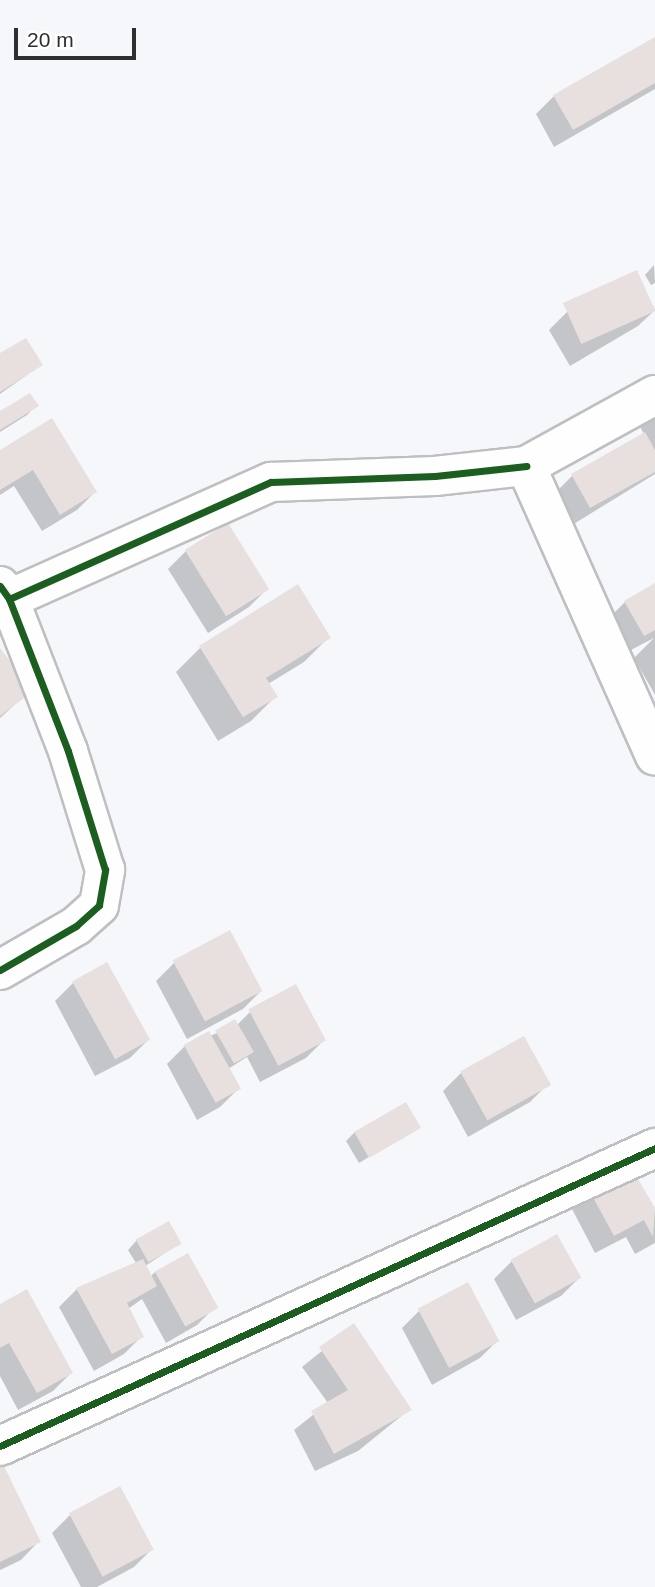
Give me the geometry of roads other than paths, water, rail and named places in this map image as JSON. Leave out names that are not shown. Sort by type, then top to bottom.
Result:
[{"type":"street","points":[[0,970],[76,926],[99,905],[105,870],[68,751],[5,593],[271,482],[435,475],[526,466],[655,395]]},
{"type":"street","points":[[526,466],[655,756]]},
{"type":"street","points":[[0,1446],[655,1148]]}]
